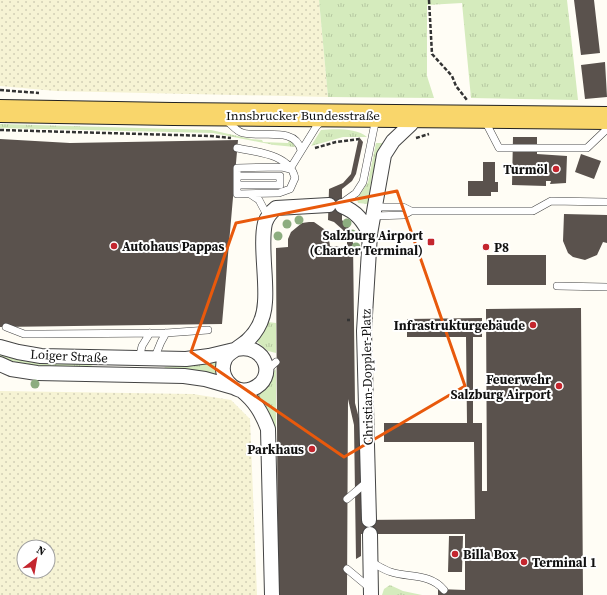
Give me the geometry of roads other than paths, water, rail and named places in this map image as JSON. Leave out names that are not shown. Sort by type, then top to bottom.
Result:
[{"type":"main road","name":"Innsbrucker Bundesstraße","points":[[0,111],[331,115],[377,116],[416,120],[475,109],[607,118]]},
{"type":"street","name":"Christian-Doppler-Platz","points":[[369,520],[364,331],[370,234],[384,155],[392,140],[416,120]]},
{"type":"street","points":[[272,595],[268,429],[263,415],[255,403],[225,378],[223,366],[228,355],[255,333],[263,317],[265,302],[264,231],[268,217],[276,208],[337,205],[359,216],[370,234]]},
{"type":"street","name":"Loiger Straße","points":[[0,347],[41,356],[141,367],[205,379],[237,389]]},
{"type":"street","points":[[236,349],[248,348],[258,352],[264,361],[266,372],[257,386],[247,390],[237,389]]},
{"type":"street","name":"Loiger Straße","points":[[0,364],[10,369],[37,373],[92,374],[141,367],[154,359],[198,358],[236,349]]},
{"type":"street","points":[[370,534],[371,592]]},
{"type":"lane","points":[[475,109],[499,148],[587,148],[607,129]]},
{"type":"lane","points":[[220,114],[242,133],[286,136],[295,139],[300,144],[301,150]]},
{"type":"lane","points":[[290,169],[316,127],[331,115]]},
{"type":"lane","points":[[337,205],[356,193],[363,182],[377,116]]},
{"type":"lane","points":[[237,148],[274,156],[290,169],[294,174],[294,182],[285,192],[279,194],[237,194],[237,168],[282,167],[290,169]]},
{"type":"lane","points":[[237,176],[280,176],[280,185],[237,185]]},
{"type":"lane","points":[[250,194],[259,200],[268,217]]},
{"type":"lane","points":[[375,211],[404,215],[411,211],[533,211],[551,201],[607,202]]},
{"type":"lane","points":[[557,286],[607,287]]},
{"type":"lane","points":[[6,326],[24,334],[166,333],[208,330]]},
{"type":"lane","points":[[141,367],[142,346],[150,333]]},
{"type":"lane","points":[[154,359],[160,342],[166,333]]},
{"type":"lane","points":[[266,372],[276,362]]},
{"type":"lane","points":[[347,499],[368,481]]},
{"type":"lane","points":[[371,562],[390,572],[425,577],[435,582],[444,590]]},
{"type":"lane","points":[[347,569],[371,592]]},
{"type":"place","name":"Turmöl","points":[[556,169]]},
{"type":"place","name":"Salzburg Airport (Charter Terminal)","points":[[431,242]]},
{"type":"place","name":"Autohaus Pappas","points":[[114,246]]},
{"type":"place","name":"P8","points":[[486,247]]},
{"type":"place","name":"Infrastrukturgebäude","points":[[533,325]]},
{"type":"place","name":"Feuerwehr Salzburg Airport","points":[[559,386]]},
{"type":"place","name":"Parkhaus","points":[[312,449]]},
{"type":"place","name":"Billa Box","points":[[455,554]]},
{"type":"place","name":"Terminal 1","points":[[524,562]]}]
